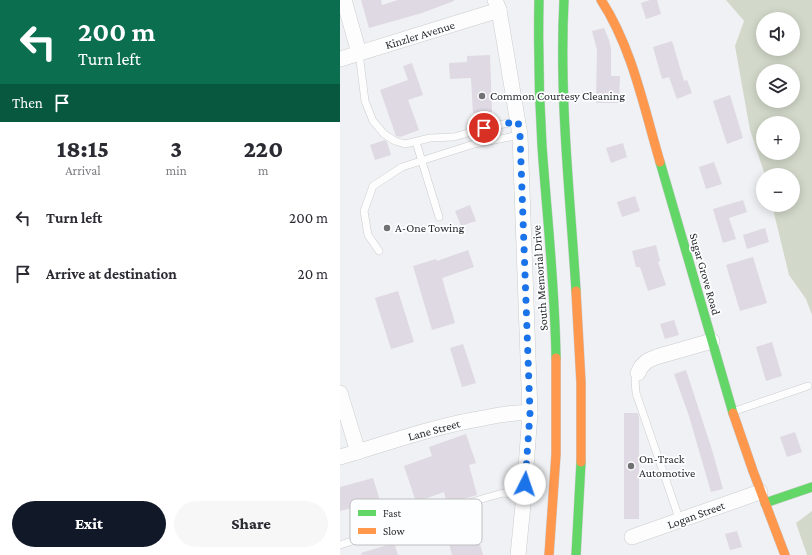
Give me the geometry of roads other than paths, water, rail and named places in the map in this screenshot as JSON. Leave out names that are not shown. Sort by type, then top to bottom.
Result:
[{"type":"main road","name":"South Memorial Drive","points":[[539,0],[538,52],[540,116],[556,353],[556,481],[549,555]]},
{"type":"main road","points":[[564,0],[562,52],[565,117],[580,335],[582,390],[582,463],[576,555]]},
{"type":"main road","name":"Sugar Grove Road","points":[[602,0],[624,42],[733,412],[762,497],[785,555]]},
{"type":"main road","points":[[762,497],[812,487]]},
{"type":"street","points":[[344,0],[359,53]]},
{"type":"street","points":[[497,5],[519,128],[530,413],[518,555]]},
{"type":"street","name":"Kinzler Avenue","points":[[340,60],[431,32],[497,5]]},
{"type":"street","points":[[638,373],[647,361],[656,357],[712,341]]},
{"type":"street","points":[[340,393],[358,452]]},
{"type":"street","name":"Lane Street","points":[[340,457],[424,431],[459,422],[510,414],[530,413]]},
{"type":"street","name":"Logan Street","points":[[632,538],[680,521],[762,497]]},
{"type":"lane","points":[[359,53],[365,101],[374,121],[384,134],[395,141],[405,144],[430,138],[454,138],[484,128],[519,128]]},
{"type":"lane","points":[[379,251],[368,235],[364,211],[373,186],[402,167],[519,128]]},
{"type":"lane","points":[[416,142],[439,217]]},
{"type":"lane","points":[[638,373],[635,380],[636,393],[680,521]]},
{"type":"lane","points":[[733,412],[808,386]]},
{"type":"lane","points":[[482,499],[503,493],[524,495]]},
{"type":"lane","points":[[340,545],[350,542]]},
{"type":"place","name":"Common Courtesy Cleaning","points":[[482,96]]},
{"type":"place","name":"A-One Towing","points":[[387,228]]},
{"type":"place","name":"On-Track Automotive","points":[[631,466]]}]
